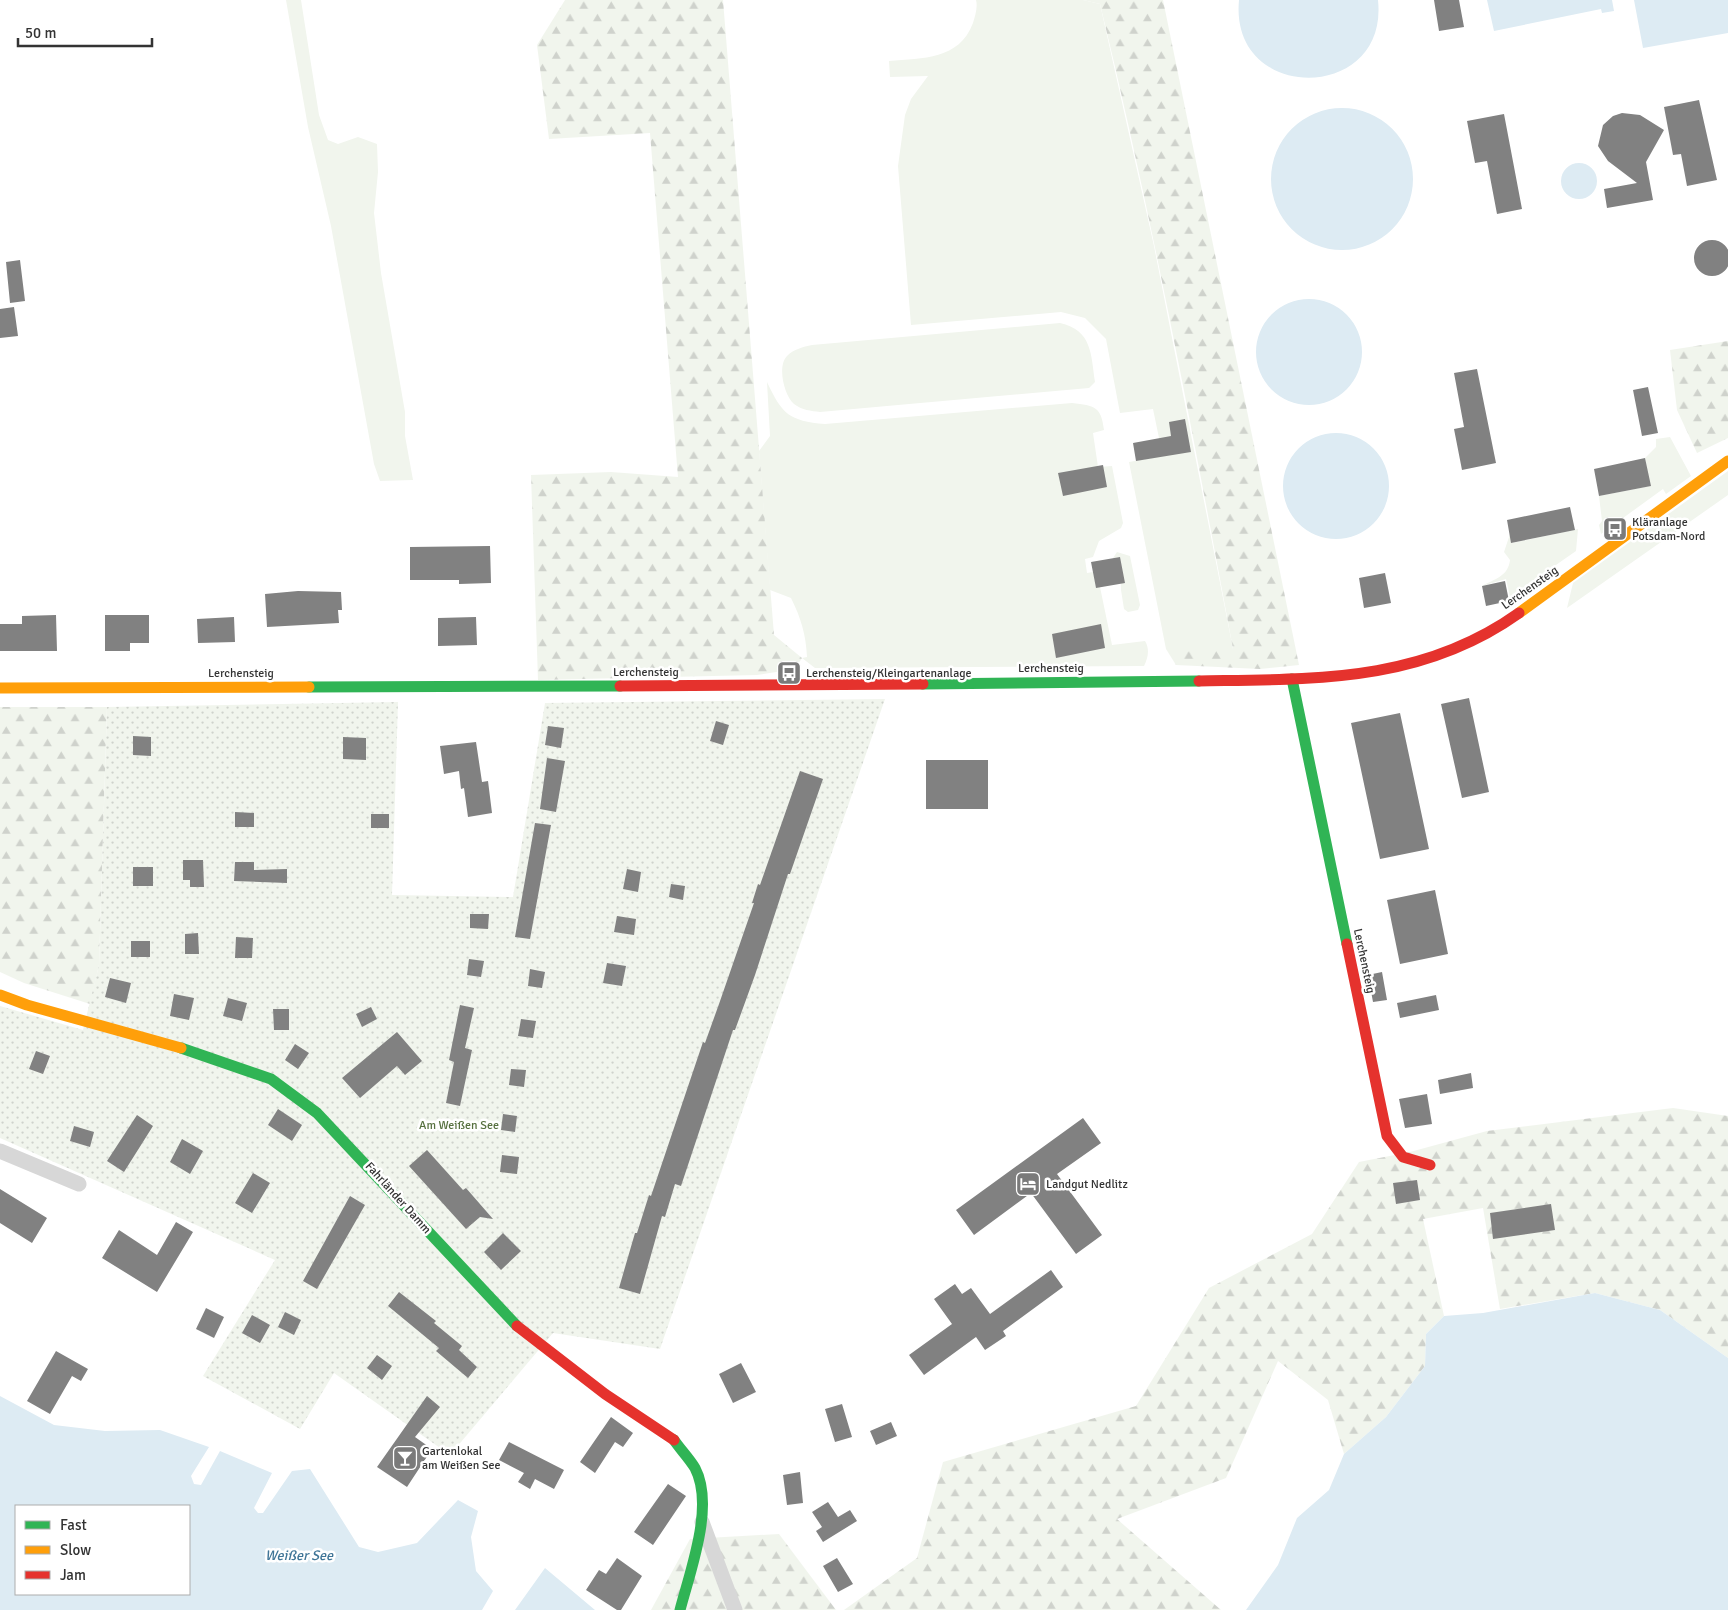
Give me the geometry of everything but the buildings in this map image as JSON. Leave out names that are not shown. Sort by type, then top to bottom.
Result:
[{"type":"street","name":"Lerchensteig","points":[[0,688],[790,686],[1292,679],[1346,676],[1407,665],[1449,652],[1483,636],[1522,611],[1728,461]]},
{"type":"street","name":"Lerchensteig","points":[[1292,679],[1387,1136],[1403,1157],[1430,1165]]},
{"type":"street","name":"Fahrländer Damm","points":[[0,995],[27,1005],[171,1044],[270,1079],[317,1113],[515,1325],[604,1394],[673,1439],[694,1468],[701,1488],[702,1522],[680,1610]]},
{"type":"street","points":[[0,1151],[79,1184]]},
{"type":"street","name":"Fahrländer Damm","points":[[702,1522],[735,1610]]},
{"type":"green space","points":[[286,0],[301,0],[319,115],[328,140],[338,144],[358,137],[377,144],[378,172],[374,213],[381,273],[405,412],[405,436],[413,480],[380,481],[374,464],[331,226],[308,127]]},
{"type":"green space","points":[[565,0],[723,0],[774,635],[802,658],[795,669],[757,675],[538,680],[531,475],[611,472],[678,477],[650,133],[549,139],[537,45]]},
{"type":"green space","points":[[976,0],[1083,0],[1100,4],[1154,246],[1233,649],[1166,649],[1129,462],[1168,455],[1159,438],[1153,409],[1120,413],[1106,339],[1085,318],[1061,312],[911,325],[898,166],[905,115],[911,99],[928,76],[890,77],[889,61],[938,55],[959,44],[967,35],[973,23]]},
{"type":"green space","points":[[1083,0],[1163,0],[1299,665],[1260,669],[1176,665],[1166,649],[1233,649],[1171,325],[1119,84],[1100,4]]},
{"type":"green space","points":[[1060,323],[1071,326],[1078,331],[1088,345],[1095,382],[1089,388],[820,412],[803,409],[794,404],[787,394],[783,380],[782,366],[787,356],[796,350],[812,345]]},
{"type":"green space","points":[[1728,341],[1728,438],[1697,453],[1677,410],[1670,350]]},
{"type":"green space","points":[[767,382],[777,402],[788,414],[803,421],[825,424],[1072,403],[1096,409],[1101,416],[1104,430],[1093,433],[1098,467],[1112,466],[1123,523],[1121,528],[1099,541],[1093,557],[1085,559],[1087,573],[1093,572],[1096,587],[1100,587],[1112,645],[1145,641],[1148,647],[1148,654],[1144,666],[815,668],[802,658],[807,657],[804,634],[791,598],[770,590],[759,451],[770,436]]},
{"type":"green space","points":[[1670,437],[1691,476],[1666,494],[1663,489],[1601,534],[1599,525],[1602,521],[1599,496],[1650,486],[1645,458],[1656,447],[1656,439]]},
{"type":"green space","points":[[1728,471],[1728,495],[1567,608],[1573,583]]},
{"type":"green space","points":[[1578,529],[1576,551],[1510,597],[1506,579],[1482,586],[1500,577],[1509,566],[1510,560],[1504,552],[1510,534],[1512,543]]},
{"type":"green space","points":[[1117,552],[1130,556],[1140,605],[1138,610],[1128,612],[1124,609],[1121,590],[1120,557],[1113,558]]},
{"type":"green space","name":"Am Weißen See","points":[[885,699],[660,1349],[553,1333],[450,1455],[334,1373],[300,1429],[203,1376],[275,1260],[0,1138],[0,1006],[83,1030],[99,965],[107,707],[398,702],[392,895],[513,897],[545,703]]},
{"type":"green space","points":[[0,707],[107,707],[99,965],[90,1004],[24,983],[0,972]]},
{"type":"green space","points":[[1673,1108],[1728,1116],[1728,1358],[1660,1310],[1595,1293],[1500,1309],[1483,1208],[1423,1219],[1444,1316],[1426,1334],[1425,1366],[1386,1417],[1344,1454],[1328,1400],[1278,1361],[1226,1478],[1117,1519],[1221,1610],[844,1610],[917,1558],[943,1462],[1136,1406],[1209,1288],[1312,1234],[1359,1162],[1410,1152],[1487,1131]]},
{"type":"green space","points":[[779,1534],[836,1610],[651,1610],[690,1539]]},
{"type":"water","points":[[1239,0],[1378,0],[1375,34],[1360,58],[1336,73],[1309,78],[1281,73],[1258,58],[1243,34]]},
{"type":"water","points":[[1487,0],[1612,0],[1614,11],[1602,13],[1601,9],[1494,31]]},
{"type":"water","points":[[1634,0],[1728,0],[1728,33],[1643,48]]},
{"type":"water","points":[[1342,108],[1356,109],[1369,113],[1393,128],[1408,152],[1412,165],[1412,193],[1408,206],[1393,230],[1369,245],[1356,249],[1342,250],[1328,249],[1315,245],[1291,230],[1276,206],[1272,193],[1271,179],[1272,165],[1276,152],[1291,128],[1315,113],[1328,109]]},
{"type":"water","points":[[1579,163],[1591,169],[1597,181],[1591,193],[1579,199],[1567,193],[1561,181],[1567,169]]},
{"type":"water","points":[[1309,299],[1329,303],[1346,315],[1358,332],[1362,352],[1358,372],[1346,389],[1329,401],[1309,405],[1289,401],[1272,389],[1260,372],[1256,352],[1260,332],[1272,315],[1289,303]]},
{"type":"water","points":[[1336,433],[1356,437],[1373,449],[1385,466],[1389,486],[1385,506],[1373,523],[1356,535],[1336,539],[1316,535],[1299,523],[1287,506],[1283,486],[1287,466],[1299,449],[1316,437]]},
{"type":"water","points":[[1595,1293],[1660,1310],[1728,1358],[1728,1610],[1246,1610],[1278,1565],[1297,1518],[1329,1490],[1344,1454],[1386,1417],[1425,1366],[1426,1334],[1444,1316],[1483,1313]]},
{"type":"water","name":"Weißer See","points":[[0,1396],[54,1425],[105,1431],[160,1430],[209,1447],[191,1476],[194,1484],[201,1485],[220,1451],[272,1473],[254,1508],[258,1513],[263,1513],[292,1471],[310,1469],[359,1547],[378,1552],[417,1543],[458,1500],[478,1511],[471,1537],[476,1571],[493,1591],[482,1610],[0,1610]]},
{"type":"water","points":[[545,1568],[595,1610],[515,1610]]},
{"type":"traffic: fast","points":[[1292,679],[1347,944]]},
{"type":"traffic: fast","points":[[923,684],[1199,681]]},
{"type":"traffic: fast","points":[[309,687],[620,686]]},
{"type":"traffic: fast","points":[[181,1048],[271,1079],[317,1113],[517,1326]]},
{"type":"traffic: fast","points":[[674,1440],[695,1468],[701,1483],[702,1501],[699,1539],[680,1610]]},
{"type":"traffic: slow","points":[[1519,613],[1728,461]]},
{"type":"traffic: slow","points":[[0,688],[309,687]]},
{"type":"traffic: slow","points":[[0,995],[27,1005],[181,1048]]},
{"type":"traffic: jam","points":[[1199,681],[1325,677],[1405,665],[1444,653],[1482,636],[1519,613]]},
{"type":"traffic: jam","points":[[620,686],[923,684]]},
{"type":"traffic: jam","points":[[1347,944],[1387,1136],[1403,1157],[1430,1165]]},
{"type":"traffic: jam","points":[[517,1326],[605,1394],[674,1440]]},
{"type":"place","name":"Kläranlage Potsdam-Nord","points":[[1615,529]]},
{"type":"place","name":"Lerchensteig/Kleingartenanlage","points":[[789,673]]},
{"type":"place","name":"Landgut Nedlitz","points":[[1028,1184]]},
{"type":"place","name":"Gartenlokal am Weißen See","points":[[405,1458]]}]
